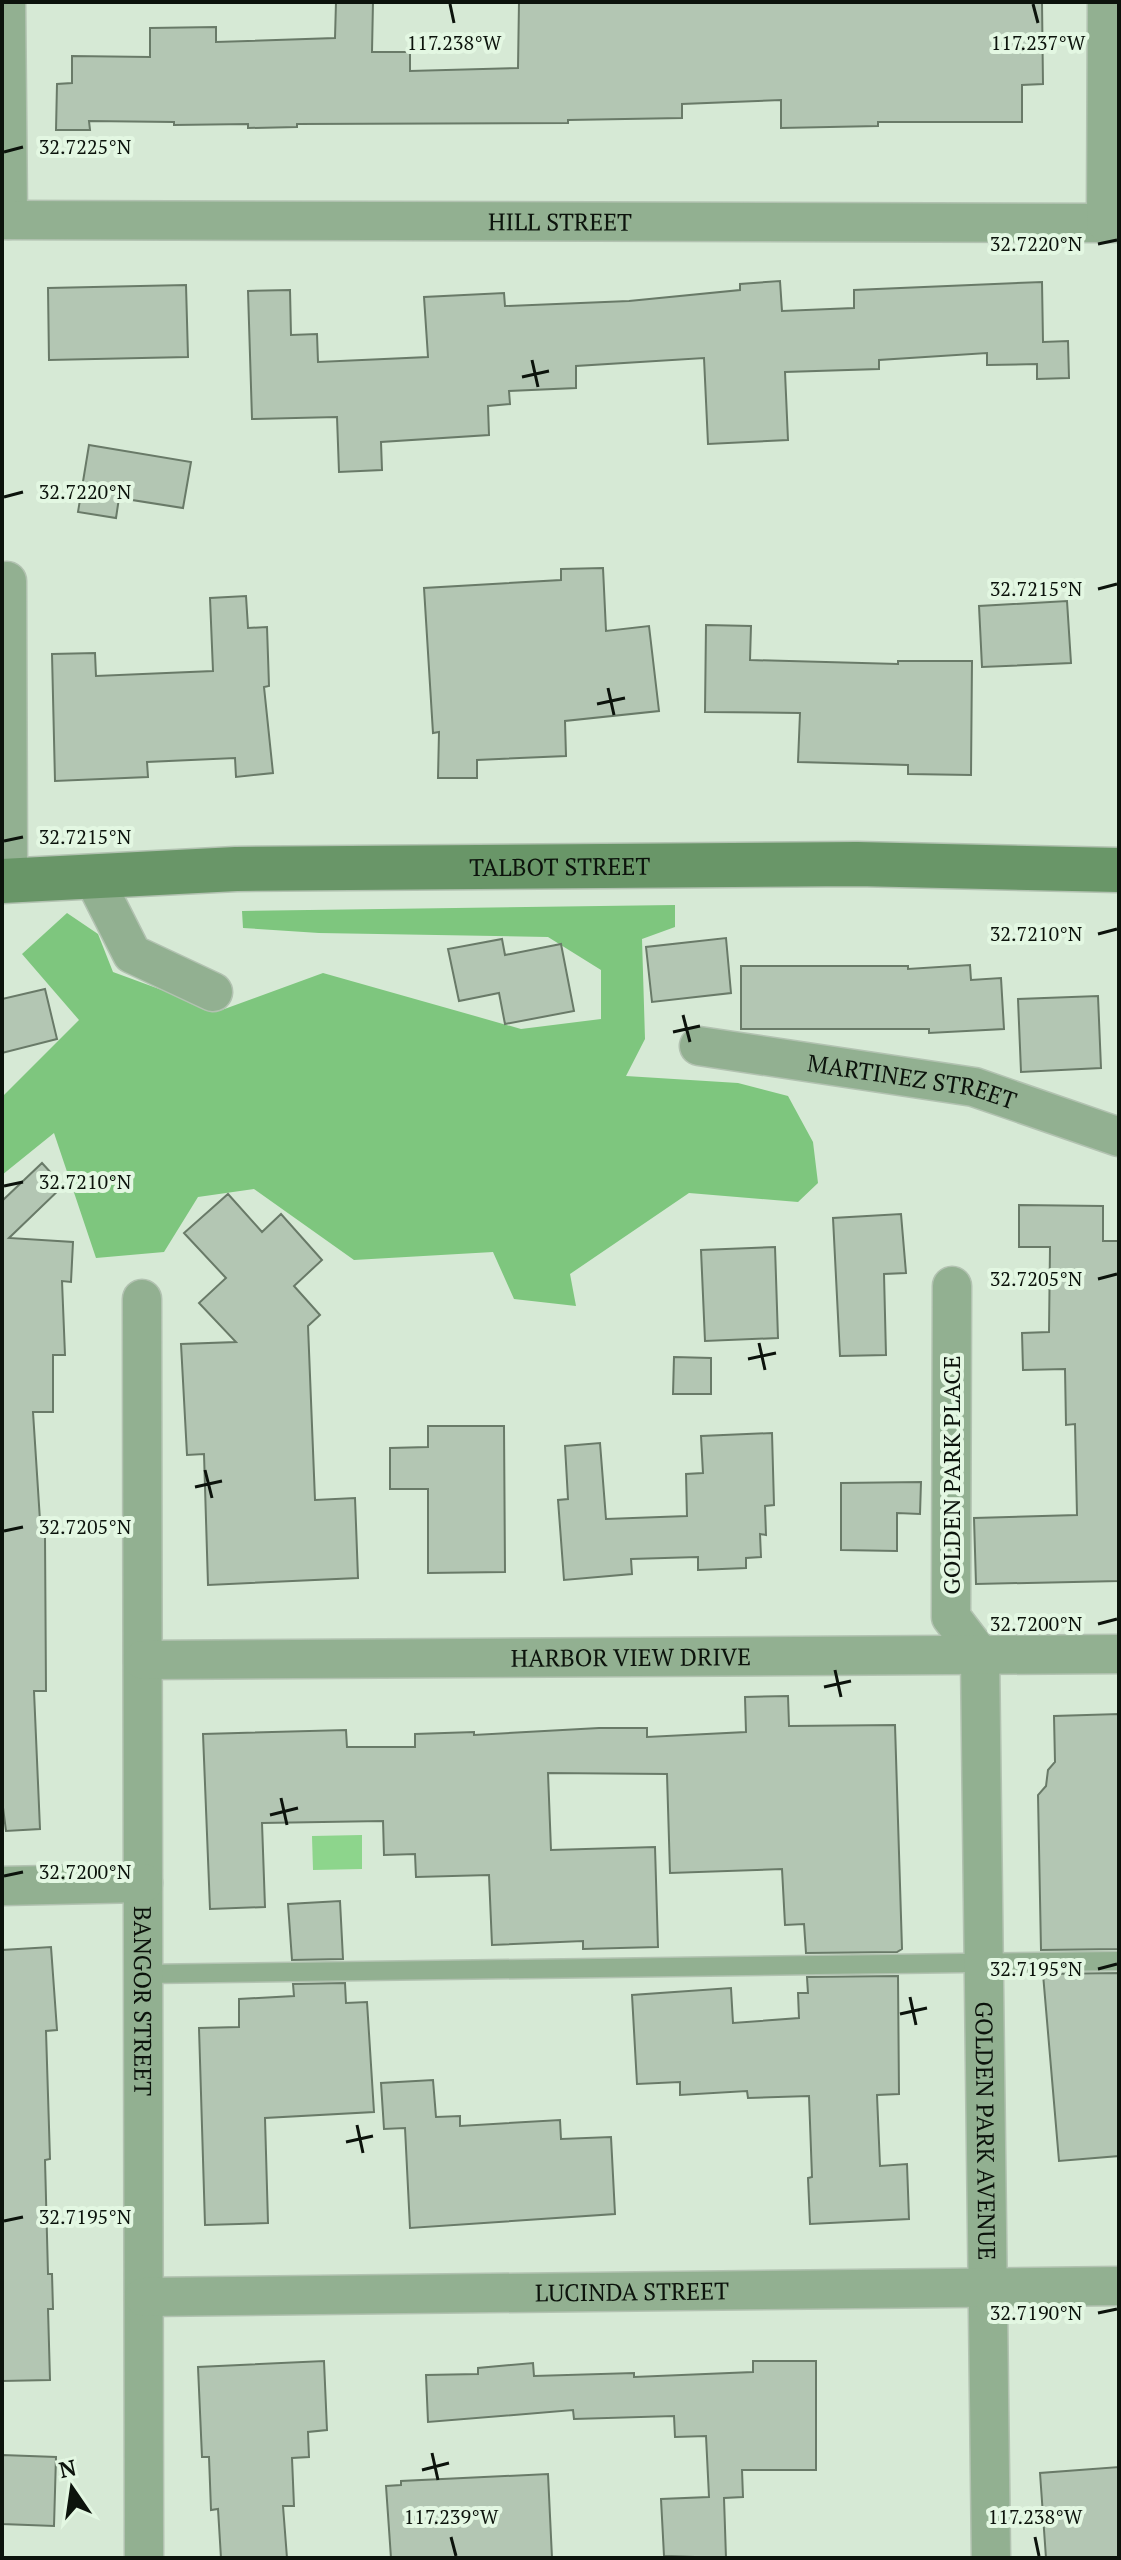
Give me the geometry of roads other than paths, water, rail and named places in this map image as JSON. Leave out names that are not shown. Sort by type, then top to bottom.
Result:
[{"type":"main road","name":"TALBOT STREET","points":[[5,881],[236,869],[701,865],[1119,870]]},
{"type":"street","points":[[5,220],[6,2]]},
{"type":"street","points":[[1107,2],[1112,223]]},
{"type":"street","name":"HILL STREET","points":[[5,220],[1112,223]]},
{"type":"street","points":[[5,881],[7,581]]},
{"type":"street","points":[[93,877],[132,954],[213,992]]},
{"type":"street","name":"MARTINEZ STREET","points":[[699,1046],[974,1087],[1119,1137]]},
{"type":"street","name":"GOLDEN PARK PLACE","points":[[952,1286],[951,1617],[980,1655]]},
{"type":"street","name":"BANGOR STREET","points":[[142,1299],[144,2558]]},
{"type":"street","name":"HARBOR VIEW DRIVE","points":[[143,1660],[1119,1654]]},
{"type":"street","name":"GOLDEN PARK AVENUE","points":[[980,1655],[991,2558]]},
{"type":"street","points":[[2,1886],[143,1883]]},
{"type":"street","name":"LUCINDA STREET","points":[[144,2297],[1119,2286]]},
{"type":"lane","points":[[143,1974],[983,1960],[1119,1961]]}]
